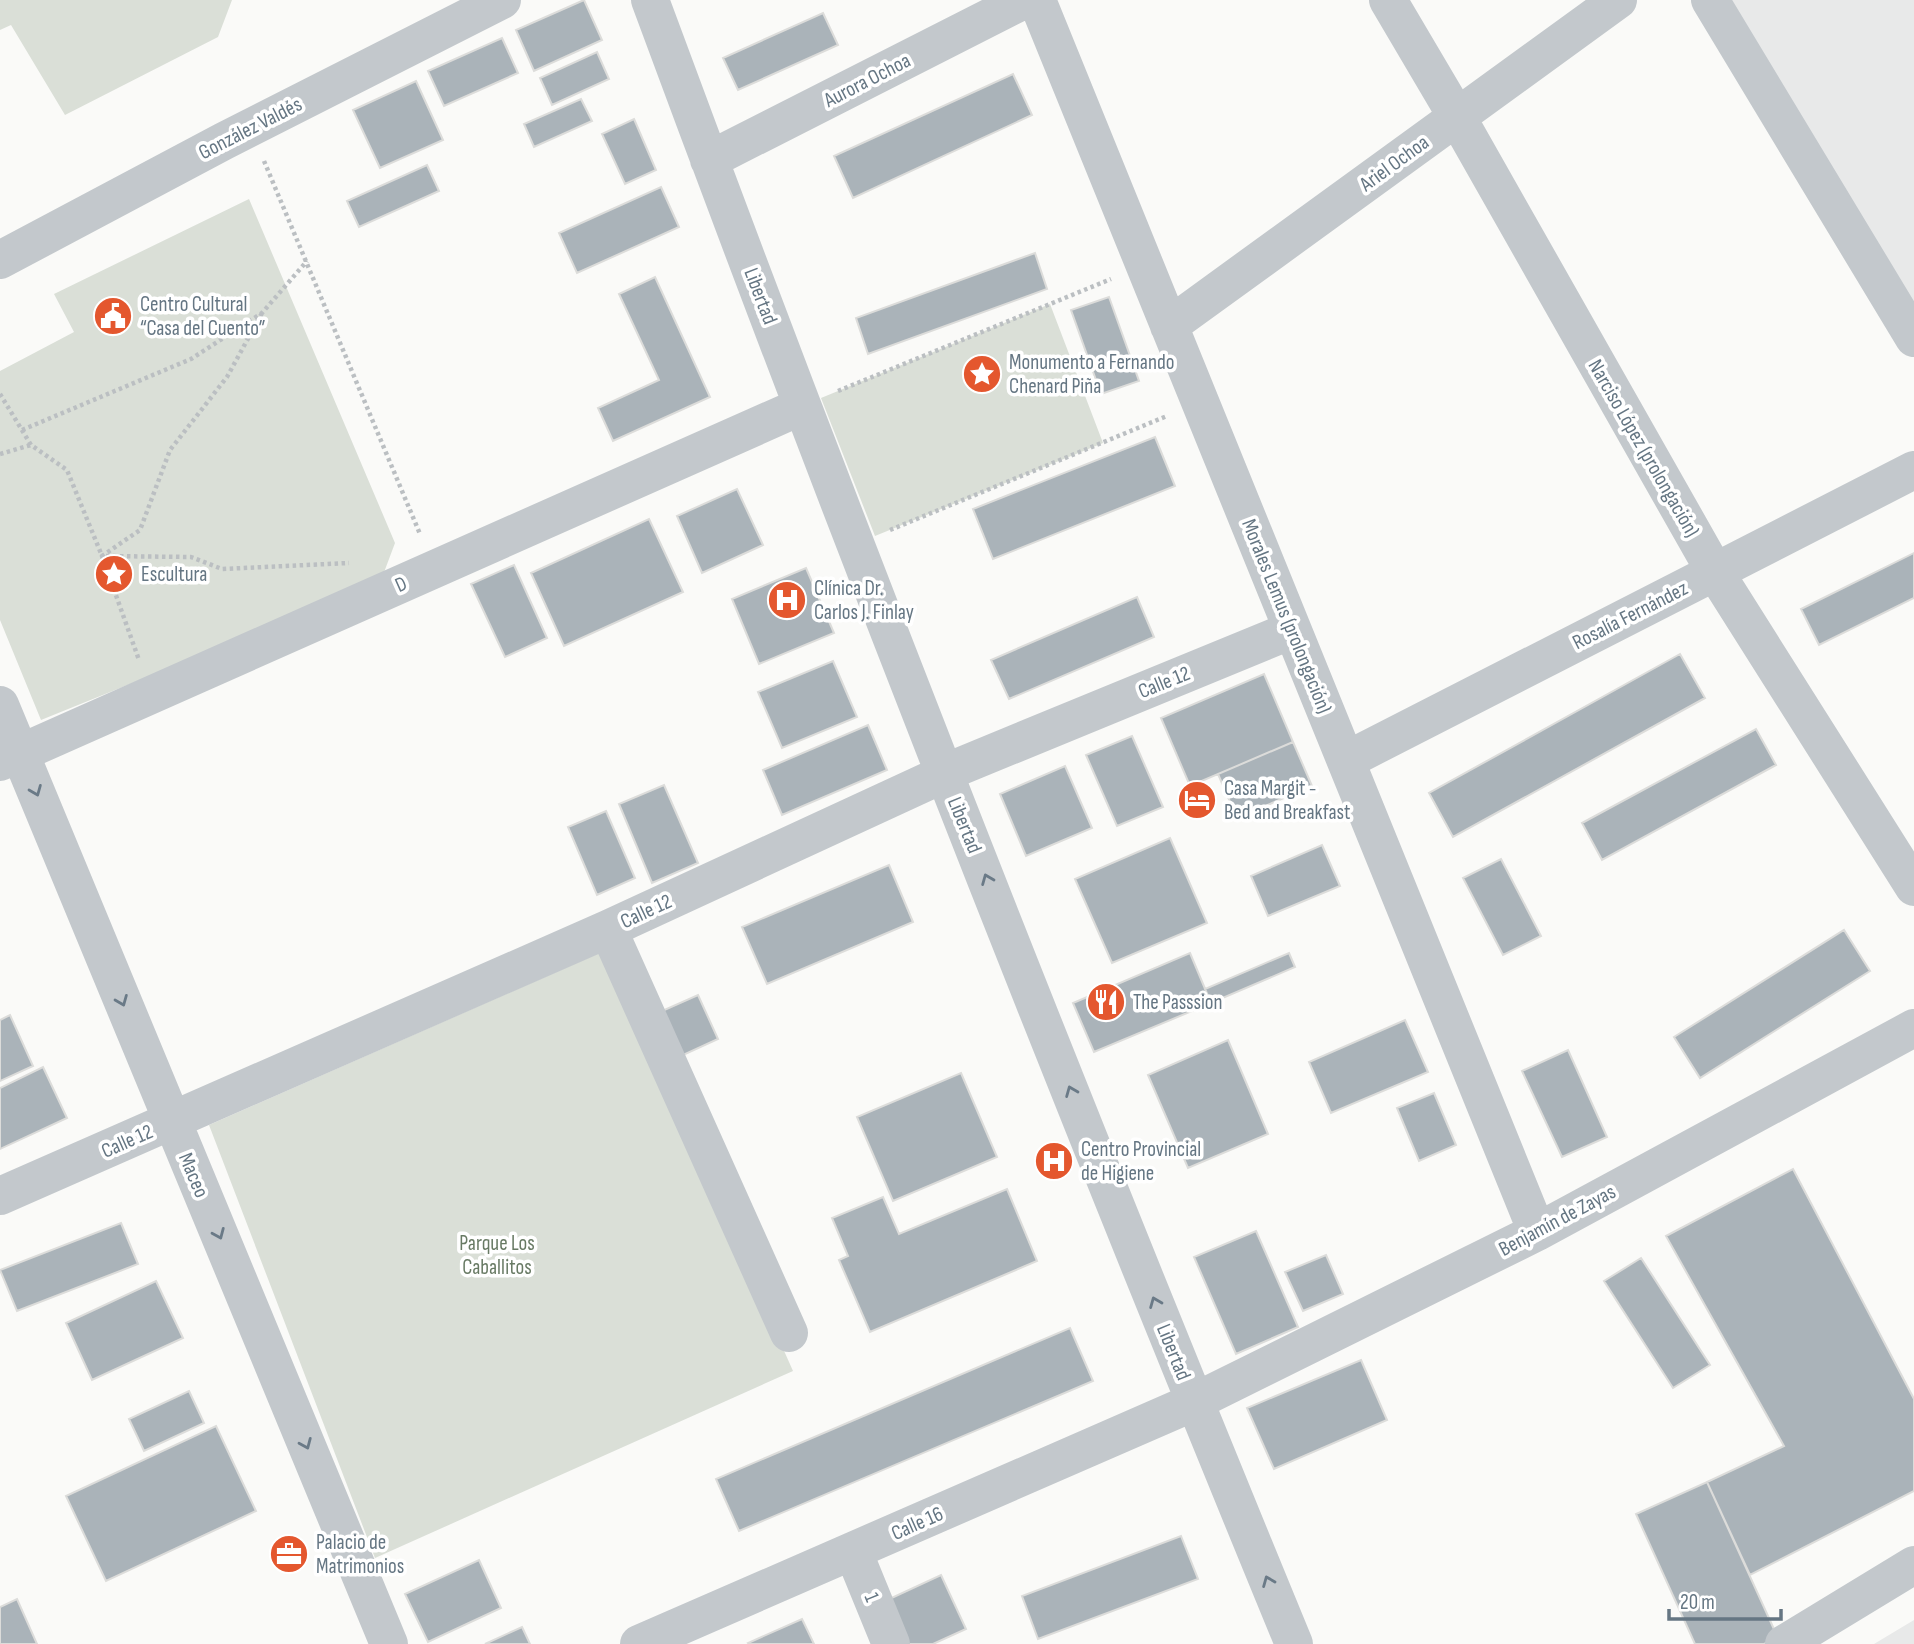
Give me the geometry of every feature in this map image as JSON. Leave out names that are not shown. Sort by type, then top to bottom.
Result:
[{"type":"street","name":"González Valdés","points":[[0,260],[250,128],[502,0]]},
{"type":"street","name":"Libertad","points":[[650,0],[802,406],[945,773],[1194,1402],[1294,1644]]},
{"type":"street","name":"Aurora Ochoa","points":[[709,160],[1024,0]]},
{"type":"street","name":"Morales Lemus (prolongación)","points":[[1037,0],[1537,1232]]},
{"type":"street","name":"Narciso López (prolongación)","points":[[1388,0],[1715,572],[1914,887]]},
{"type":"street","name":"Ariel Ochoa","points":[[1169,326],[1618,0]]},
{"type":"street","points":[[1710,0],[1914,338]]},
{"type":"street","name":"D","points":[[10,757],[802,406]]},
{"type":"street","name":"Rosalía Fernández","points":[[1347,760],[1914,470]]},
{"type":"street","name":"Calle 12","points":[[0,1196],[608,929],[945,773],[1293,629]]},
{"type":"street","name":"Maceo","points":[[0,705],[10,757],[171,1121],[389,1644]]},
{"type":"street","points":[[608,929],[789,1333]]},
{"type":"street","name":"Benjamín de Zayas","points":[[1194,1402],[1537,1232],[1914,1028]]},
{"type":"street","name":"Calle 16","points":[[639,1644],[1194,1402]]},
{"type":"street","name":"1","points":[[853,1551],[891,1644]]},
{"type":"street","points":[[1784,1644],[1914,1565]]},
{"type":"path","points":[[250,128],[435,569]]},
{"type":"path","points":[[102,556],[140,530],[170,450],[227,377],[262,313],[307,261]]},
{"type":"path","points":[[802,406],[1144,265]]},
{"type":"path","points":[[22,430],[191,359],[262,313]]},
{"type":"path","points":[[0,394],[31,445],[67,470],[102,556],[151,695]]},
{"type":"path","points":[[856,544],[1200,403]]},
{"type":"path","points":[[0,454],[31,445]]},
{"type":"path","points":[[102,556],[191,557],[222,569],[356,562]]},
{"type":"shaded area","points":[[1726,0],[1914,0],[1914,322]]},
{"type":"shaded area","points":[[1914,1620],[1914,1644],[1874,1644]]},
{"type":"green space","points":[[0,0],[232,0],[218,37],[65,115],[11,25],[0,30]]},
{"type":"green space","points":[[249,199],[395,543],[380,583],[41,720],[0,620],[0,371],[74,332],[54,294]]},
{"type":"green space","points":[[1050,304],[1103,443],[875,536],[821,398]]},
{"type":"green space","name":"Parque Los Caballitos","points":[[606,950],[793,1371],[375,1558],[209,1125]]},
{"type":"building","points":[[584,0],[602,40],[534,71],[516,30]]},
{"type":"building","points":[[823,13],[838,45],[738,90],[723,58]]},
{"type":"building","points":[[502,38],[518,73],[444,106],[428,71]]},
{"type":"building","points":[[597,52],[609,79],[552,105],[540,78]]},
{"type":"building","points":[[1013,74],[1032,115],[853,198],[834,156]]},
{"type":"building","points":[[416,81],[443,140],[380,168],[353,110]]},
{"type":"building","points":[[581,99],[592,121],[534,147],[524,124]]},
{"type":"building","points":[[634,119],[656,170],[625,184],[602,134]]},
{"type":"building","points":[[427,165],[439,191],[359,227],[347,201]]},
{"type":"building","points":[[661,187],[679,227],[577,273],[559,233]]},
{"type":"building","points":[[1035,253],[1047,289],[868,354],[856,318]]},
{"type":"building","points":[[655,277],[710,397],[613,441],[598,408],[659,380],[619,294]]},
{"type":"building","points":[[1109,297],[1139,381],[1101,394],[1071,310]]},
{"type":"building","points":[[1155,437],[1175,486],[993,559],[973,509]]},
{"type":"building","points":[[737,489],[763,545],[702,573],[677,516]]},
{"type":"building","points":[[649,519],[683,592],[564,646],[531,573]]},
{"type":"building","points":[[1914,553],[1914,598],[1819,645],[1801,609]]},
{"type":"building","points":[[514,565],[547,638],[505,657],[471,584]]},
{"type":"building","points":[[806,568],[834,633],[759,664],[732,599]]},
{"type":"building","points":[[1137,597],[1154,637],[1009,699],[991,660]]},
{"type":"building","points":[[1680,654],[1705,698],[1453,837],[1429,793]]},
{"type":"building","points":[[833,661],[857,717],[782,748],[758,692]]},
{"type":"building","points":[[1264,674],[1293,742],[1190,786],[1161,718]]},
{"type":"building","points":[[868,725],[887,770],[782,815],[763,770]]},
{"type":"building","points":[[1756,729],[1776,765],[1602,860],[1582,823]]},
{"type":"building","points":[[1132,736],[1163,807],[1117,826],[1086,755]]},
{"type":"building","points":[[1293,742],[1312,786],[1237,818],[1218,774]]},
{"type":"building","points":[[1065,766],[1092,828],[1026,856],[1000,794]]},
{"type":"building","points":[[664,785],[698,863],[652,883],[619,804]]},
{"type":"building","points":[[606,811],[635,878],[597,895],[568,827]]},
{"type":"building","points":[[1170,838],[1207,923],[1112,963],[1075,879]]},
{"type":"building","points":[[1322,845],[1340,886],[1268,916],[1251,876]]},
{"type":"building","points":[[1501,859],[1541,936],[1503,955],[1463,878]]},
{"type":"building","points":[[889,865],[913,922],[767,984],[742,927]]},
{"type":"building","points":[[1844,930],[1870,971],[1700,1078],[1674,1037]]},
{"type":"building","points":[[1190,953],[1211,1003],[1094,1052],[1073,1003]]},
{"type":"building","points":[[1289,953],[1295,967],[1211,1003],[1205,989]]},
{"type":"building","points":[[698,995],[718,1039],[681,1056],[662,1011]]},
{"type":"building","points":[[10,1015],[33,1066],[0,1081],[0,1020]]},
{"type":"building","points":[[1405,1020],[1428,1072],[1331,1113],[1309,1062]]},
{"type":"building","points":[[1228,1040],[1268,1134],[1188,1168],[1148,1075]]},
{"type":"building","points":[[1568,1050],[1607,1137],[1562,1157],[1522,1071]]},
{"type":"building","points":[[43,1067],[67,1118],[0,1149],[0,1088]]},
{"type":"building","points":[[961,1073],[997,1157],[893,1201],[857,1117]]},
{"type":"building","points":[[1434,1093],[1456,1145],[1419,1161],[1397,1108]]},
{"type":"building","points":[[1793,1169],[1914,1399],[1914,1491],[1750,1575],[1707,1482],[1784,1446],[1666,1236]]},
{"type":"building","points":[[1007,1189],[1037,1261],[870,1332],[839,1260],[848,1256],[832,1218],[883,1197],[899,1234]]},
{"type":"building","points":[[121,1223],[138,1264],[17,1311],[0,1270]]},
{"type":"building","points":[[1256,1231],[1298,1327],[1236,1354],[1194,1257]]},
{"type":"building","points":[[1326,1255],[1343,1294],[1303,1311],[1285,1272]]},
{"type":"building","points":[[1641,1258],[1710,1365],[1673,1388],[1604,1281]]},
{"type":"building","points":[[156,1281],[183,1338],[92,1380],[66,1323]]},
{"type":"building","points":[[1070,1328],[1093,1381],[739,1531],[716,1479]]},
{"type":"building","points":[[1361,1360],[1387,1420],[1274,1469],[1247,1408]]},
{"type":"building","points":[[189,1391],[204,1423],[144,1451],[129,1419]]},
{"type":"building","points":[[216,1426],[256,1511],[106,1581],[66,1496]]},
{"type":"building","points":[[1707,1482],[1778,1638],[1764,1644],[1695,1644],[1636,1514]]},
{"type":"building","points":[[1181,1536],[1198,1579],[1038,1639],[1022,1596]]},
{"type":"building","points":[[479,1560],[501,1608],[428,1642],[405,1594]]},
{"type":"building","points":[[941,1575],[966,1629],[933,1644],[905,1644],[885,1601]]},
{"type":"building","points":[[17,1599],[37,1644],[0,1644],[0,1607]]},
{"type":"building","points":[[802,1619],[814,1644],[748,1643]]},
{"type":"building","points":[[522,1627],[530,1644],[485,1644]]},
{"type":"place","name":"Centro Cultural “Casa del Cuento”","points":[[113,316]]},
{"type":"place","name":"Monumento a Fernando Chenard Piña","points":[[982,374]]},
{"type":"place","name":"Escultura","points":[[114,574]]},
{"type":"place","name":"Clínica Dr. Carlos J. Finlay","points":[[787,600]]},
{"type":"place","name":"Casa Margit - Bed and Breakfast","points":[[1197,800]]},
{"type":"place","name":"The Passsion","points":[[1106,1002]]},
{"type":"place","name":"Centro Provincial de Higiene","points":[[1054,1161]]},
{"type":"place","name":"Palacio de Matrimonios","points":[[289,1554]]}]
